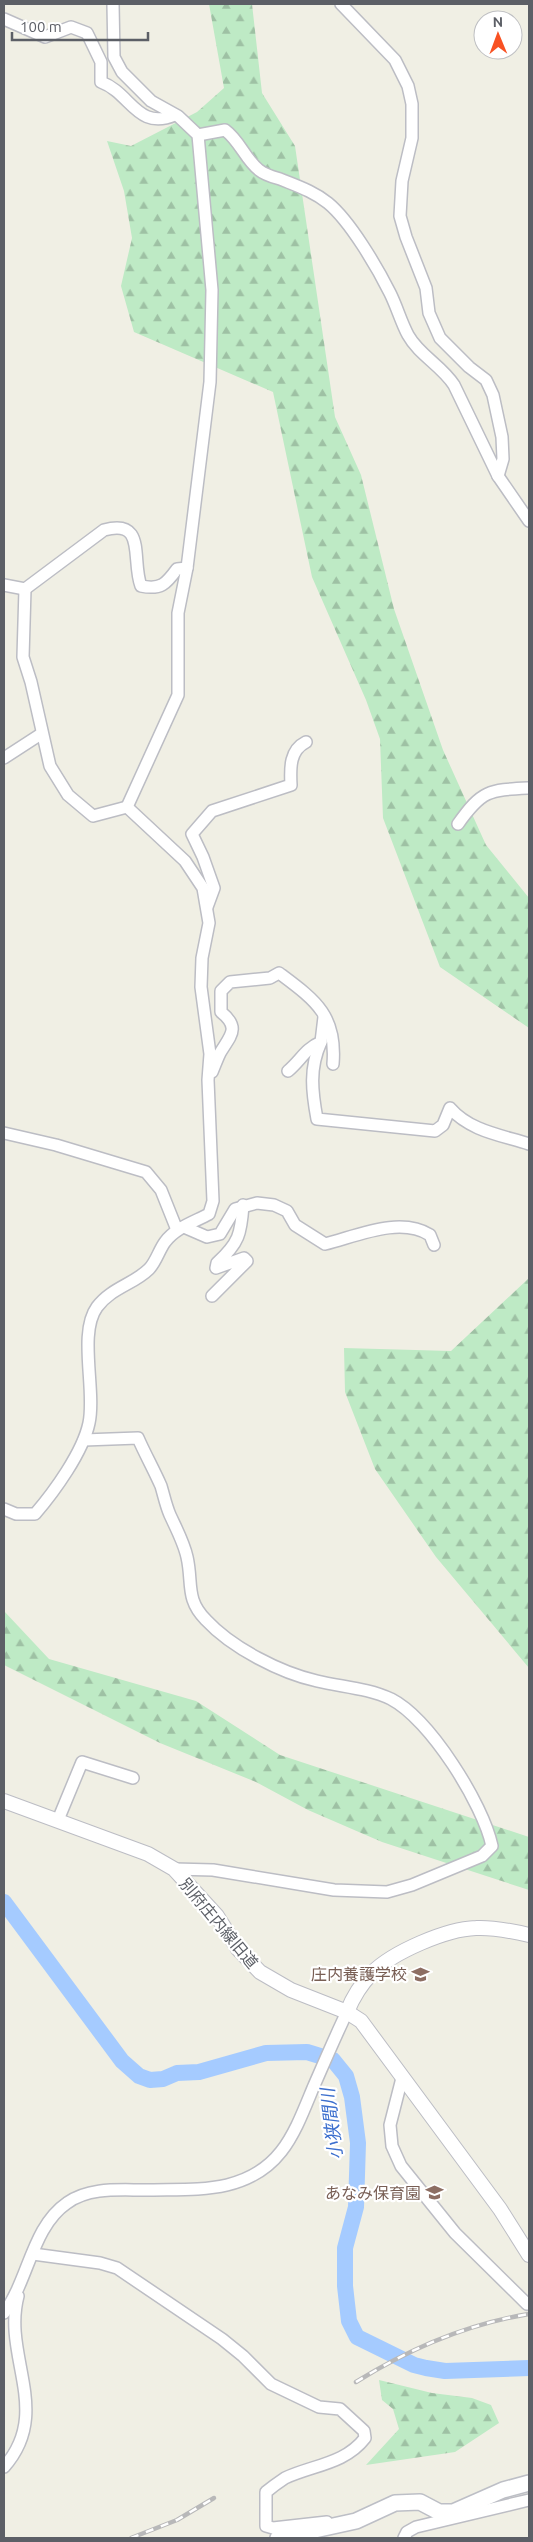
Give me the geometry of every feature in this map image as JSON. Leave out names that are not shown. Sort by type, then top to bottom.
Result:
[{"type":"main road","points":[[278,2538],[356,2521],[395,2503],[420,2502],[439,2512],[453,2512],[504,2490],[529,2483]]},
{"type":"street","points":[[113,4],[114,57],[122,72],[151,102],[175,114],[198,135],[212,290],[210,382],[187,568],[178,613],[178,695],[127,808]]},
{"type":"street","points":[[341,4],[395,60],[408,86],[412,104],[412,138],[402,181],[400,216],[426,288],[429,313],[440,338],[486,380],[493,395],[502,437],[504,459],[498,476]]},
{"type":"street","points":[[4,19],[45,37],[71,27],[87,33],[101,62],[101,82],[124,97],[135,111],[152,119],[166,119],[175,114]]},
{"type":"street","points":[[198,135],[225,130],[234,136],[261,172],[307,189],[328,203],[340,215],[367,254],[391,294],[409,336],[420,350],[447,374],[454,385],[498,476],[529,522]]},
{"type":"street","points":[[4,585],[25,589],[104,530],[116,527],[125,528],[133,535],[137,554],[137,574],[141,586],[154,589],[166,583],[177,569],[187,568]]},
{"type":"street","points":[[25,589],[23,658],[31,682],[41,734],[50,766],[68,795],[93,816],[127,808]]},
{"type":"street","points":[[4,758],[41,734]]},
{"type":"street","points":[[207,908],[214,888],[204,856],[192,834],[212,811],[291,785],[290,766],[297,746],[306,742]]},
{"type":"street","points":[[458,824],[479,797],[496,790],[529,788]]},
{"type":"street","points":[[4,1508],[16,1514],[35,1514],[50,1497],[84,1440],[89,1422],[90,1403],[90,1323],[97,1307],[116,1289],[149,1268],[165,1241],[181,1228],[209,1214],[213,1201],[208,1080],[210,1054],[200,988],[202,958],[209,923],[203,888],[185,861],[127,808]]},
{"type":"street","points":[[208,1080],[220,1053],[231,1038],[233,1029],[228,1018],[221,1012],[221,991],[230,982],[270,978],[279,973],[320,1007],[333,1031],[334,1064]]},
{"type":"street","points":[[324,1016],[321,1042],[314,1058],[312,1076],[316,1119],[435,1131],[443,1125],[450,1108],[460,1120],[485,1131],[529,1144]]},
{"type":"street","points":[[288,1071],[300,1061],[307,1048],[321,1042]]},
{"type":"street","points":[[4,1133],[56,1145],[146,1172],[162,1190],[181,1228],[207,1237],[220,1234],[235,1209],[257,1203],[274,1205],[287,1211],[295,1225],[325,1244],[386,1228],[407,1226],[430,1235],[434,1245]]},
{"type":"street","points":[[212,1296],[247,1261],[244,1258],[216,1268],[216,1263],[229,1252],[241,1235],[244,1205]]},
{"type":"street","points":[[84,1440],[138,1438],[161,1487],[187,1557],[191,1598],[198,1612],[208,1622],[253,1656],[286,1671],[316,1681],[368,1691],[391,1699],[409,1712],[426,1728],[456,1770],[483,1817],[492,1846],[482,1856],[412,1885],[387,1892],[334,1890],[213,1870],[174,1870]]},
{"type":"street","points":[[58,1820],[82,1762],[133,1778]]},
{"type":"street","name":"別府庄内線旧道","points":[[4,1801],[148,1854],[174,1870],[217,1916],[238,1949],[260,1972],[291,1990],[346,2012],[366,2026],[402,2078],[500,2209],[529,2255]]},
{"type":"street","points":[[4,2313],[22,2282],[50,2219],[61,2207],[76,2197],[102,2191],[196,2189],[227,2185],[252,2175],[275,2160],[294,2134],[346,2012],[358,1989],[380,1966],[441,1936],[480,1928],[529,1935]]},
{"type":"street","points":[[402,2078],[390,2125],[392,2146],[401,2166],[455,2233],[527,2304],[529,2303]]},
{"type":"street","points":[[34,2254],[100,2263],[117,2268],[222,2339],[243,2356],[271,2384],[319,2407],[340,2408],[364,2431],[365,2438],[359,2446],[335,2462],[285,2479],[266,2492],[264,2519],[266,2526],[273,2528],[325,2521],[336,2526]]},
{"type":"street","points":[[4,2467],[17,2448],[25,2429],[26,2393],[15,2328],[17,2302],[22,2282]]},
{"type":"street","points":[[405,2536],[416,2527],[529,2500]]},
{"type":"green space","points":[[209,4],[252,4],[262,93],[295,146],[335,417],[361,475],[394,609],[443,750],[486,845],[529,898],[529,1028],[440,967],[383,818],[380,739],[366,700],[312,577],[273,392],[134,332],[121,286],[132,238],[124,191],[107,141],[131,146],[197,112],[224,88]]},
{"type":"green space","points":[[529,1278],[529,1668],[436,1557],[375,1469],[345,1392],[344,1348],[451,1351]]},
{"type":"green space","points":[[4,1611],[49,1659],[196,1701],[280,1755],[529,1837],[529,1890],[382,1842],[308,1810],[256,1782],[160,1743],[4,1665]]},
{"type":"green space","points":[[379,2380],[432,2393],[472,2398],[491,2405],[499,2423],[455,2452],[366,2465],[399,2429],[393,2409],[382,2400]]},
{"type":"waterway","name":"小狭間川","points":[[4,1902],[122,2061],[139,2076],[150,2080],[163,2079],[177,2073],[199,2072],[266,2053],[307,2052],[333,2060],[346,2076],[352,2097],[358,2143],[356,2207],[345,2248],[345,2286],[349,2321],[357,2337],[414,2365],[426,2368],[445,2371],[529,2368]]},
{"type":"railway","points":[[356,2382],[397,2359],[439,2339],[483,2324],[529,2314]]},
{"type":"railway","points":[[131,2538],[177,2520],[214,2498]]},
{"type":"place","name":"庄内養護学校","points":[[421,1974]]},
{"type":"place","name":"あなみ保育園","points":[[435,2193]]}]
